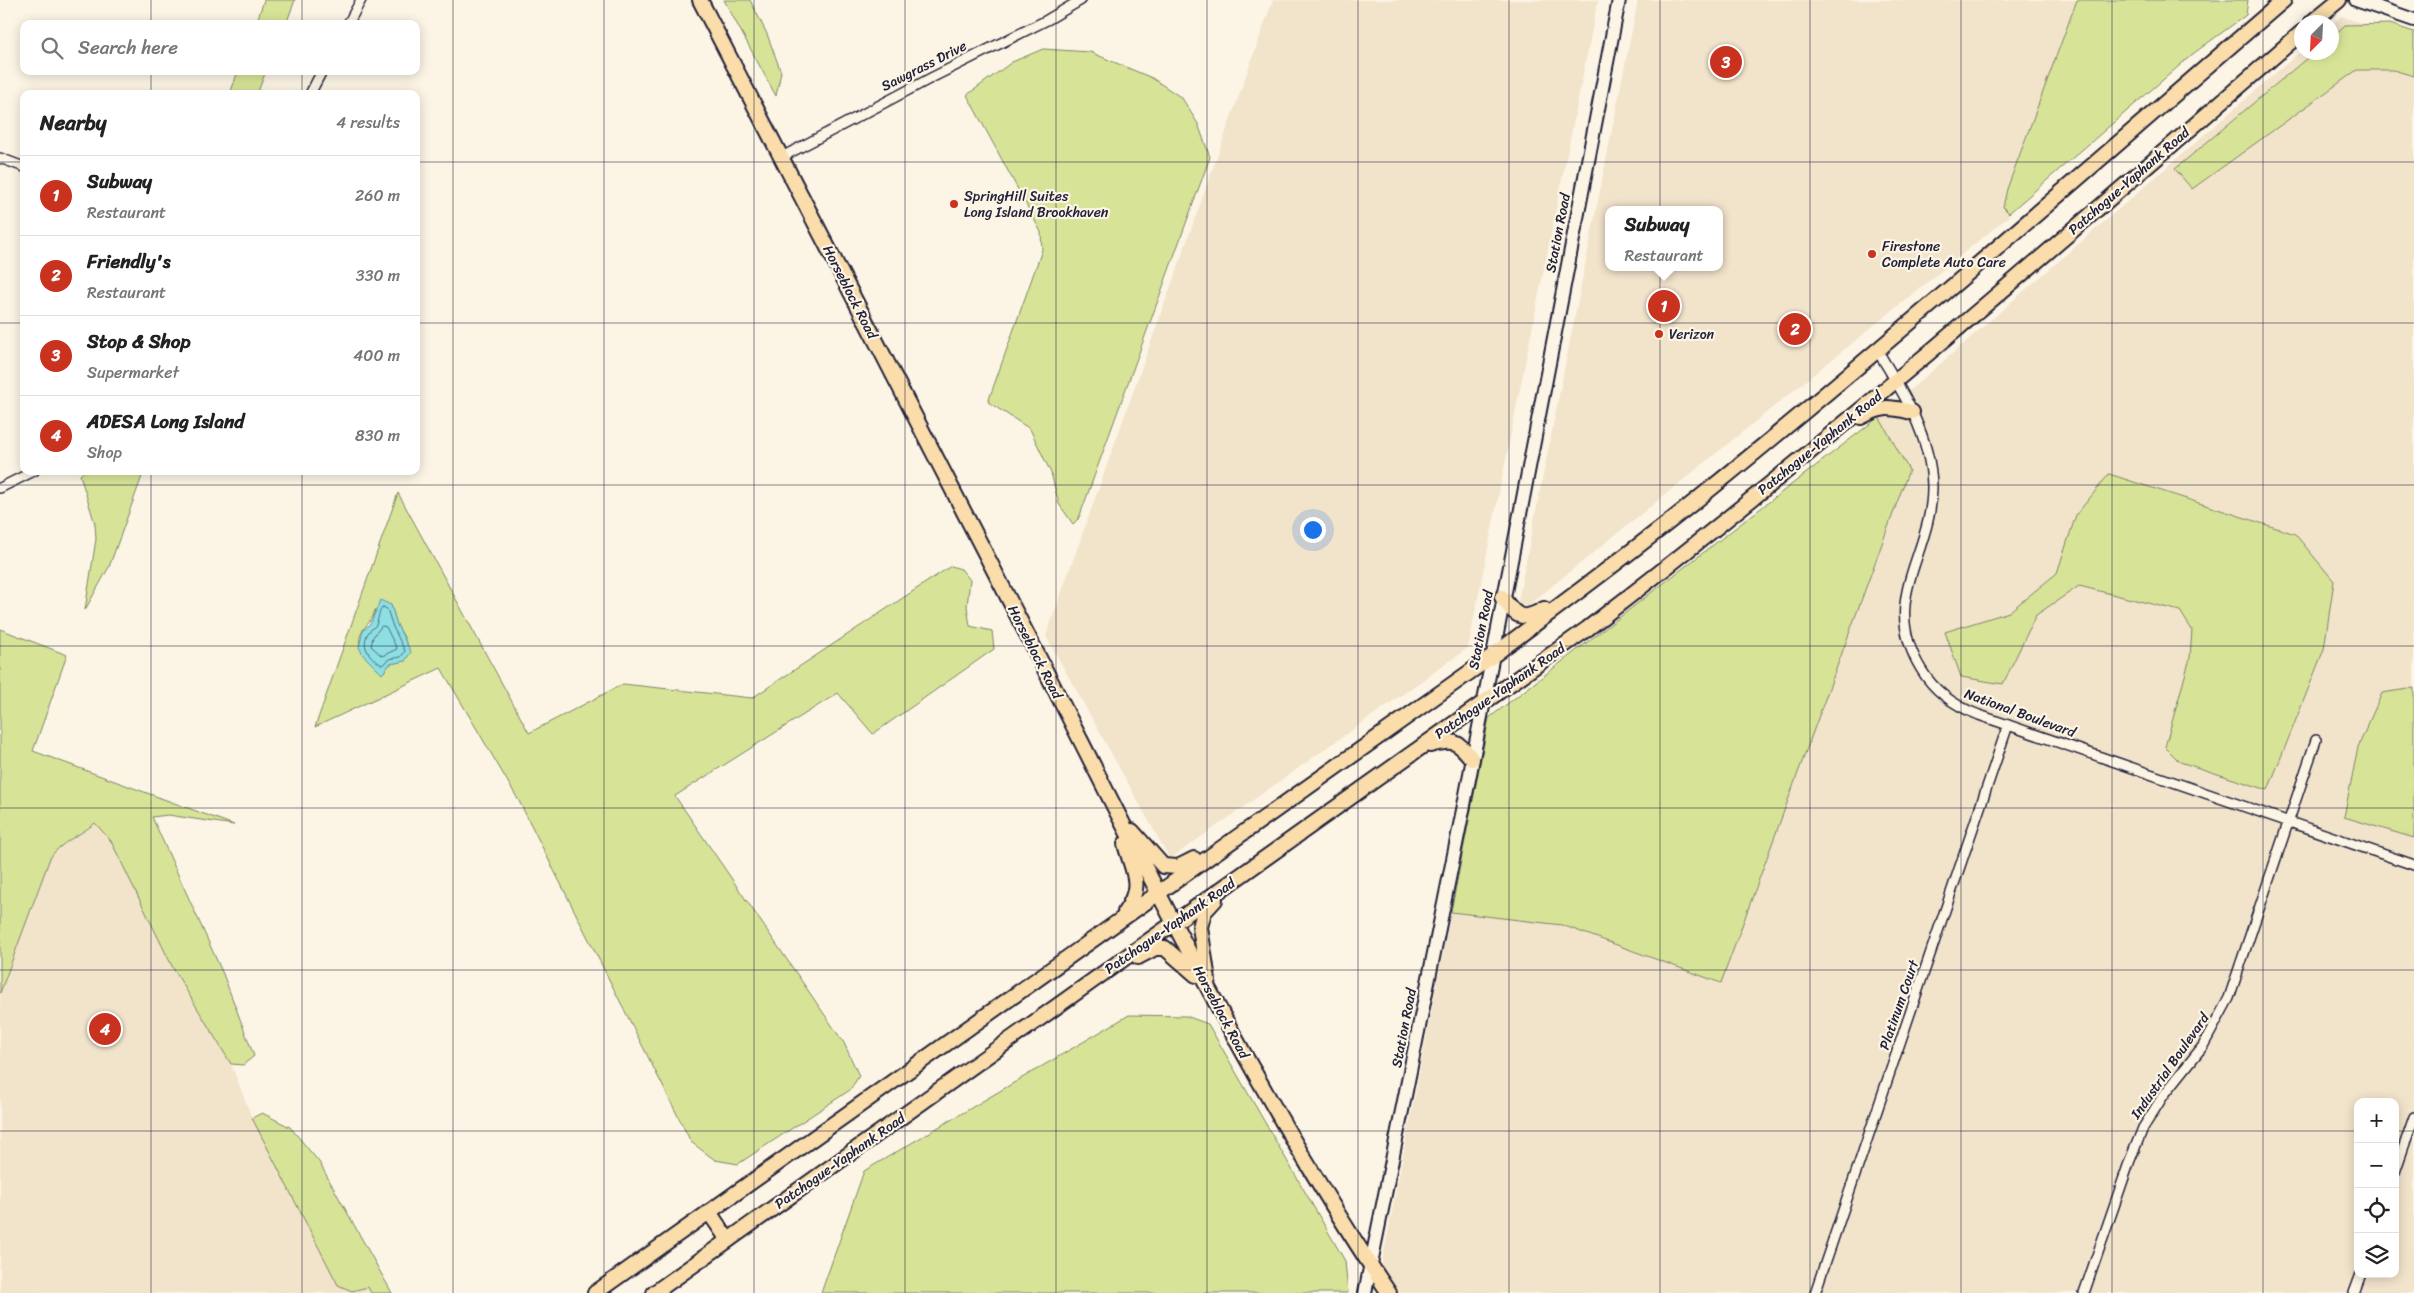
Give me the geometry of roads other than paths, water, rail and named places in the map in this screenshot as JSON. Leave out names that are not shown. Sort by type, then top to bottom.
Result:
[{"type":"main road","name":"Horseblock Road","points":[[700,0],[964,513],[1157,894],[1207,988],[1264,1091],[1370,1266],[1389,1293]]},
{"type":"main road","name":"Station Road","points":[[1365,1293],[1472,759],[1619,0]]},
{"type":"main road","points":[[594,1293],[1491,657],[1618,561],[1737,467],[1877,350],[2284,0]]},
{"type":"main road","points":[[2321,15],[2339,0]]},
{"type":"main road","points":[[2356,0],[2414,20]]},
{"type":"main road","name":"Patchogue-Yaphank Road","points":[[654,1293],[1482,704],[1641,587],[1896,380],[2294,39]]},
{"type":"main road","points":[[1824,440],[1879,408],[1912,412]]},
{"type":"main road","points":[[1502,597],[1515,614],[1532,616],[1584,587]]},
{"type":"main road","points":[[1420,748],[1450,741],[1462,746],[1472,759]]},
{"type":"main road","points":[[1115,811],[1158,863],[1167,868],[1178,867],[1229,842]]},
{"type":"main road","points":[[1115,811],[1137,890],[1134,899],[1121,919]]},
{"type":"main road","points":[[1207,988],[1200,921],[1204,912],[1228,885]]},
{"type":"main road","points":[[1105,972],[1160,948],[1170,951],[1207,988]]},
{"type":"main road","points":[[709,1212],[728,1240]]},
{"type":"street","points":[[350,20],[360,0]]},
{"type":"street","name":"Sawgrass Drive","points":[[780,158],[924,81],[1047,20],[1081,0]]},
{"type":"street","points":[[312,90],[320,75]]},
{"type":"street","points":[[0,158],[20,166]]},
{"type":"street","name":"National Boulevard","points":[[1877,350],[1896,380],[1912,412],[1930,462],[1932,496],[1927,522],[1905,594],[1904,617],[1908,638],[1923,672],[1947,698],[1968,711],[2414,865]]},
{"type":"street","points":[[0,488],[26,475]]},
{"type":"street","name":"Platinum Court","points":[[1815,1293],[2008,725]]},
{"type":"street","name":"Industrial Boulevard","points":[[2084,1293],[2143,1128],[2163,1096],[2203,1046],[2223,1012],[2290,821],[2316,740]]},
{"type":"street","points":[[2399,1160],[2414,1117]]},
{"type":"street","points":[[2354,1293],[2359,1278]]},
{"type":"water","points":[[380,600],[391,605],[397,625],[411,652],[405,661],[390,664],[382,674],[363,655],[359,647],[363,631],[371,623]]},
{"type":"place","name":"Stop & Shop","points":[[1726,62]]},
{"type":"place","name":"SpringHill Suites Long Island Brookhaven","points":[[954,204]]},
{"type":"place","name":"Firestone Complete Auto Care","points":[[1872,254]]},
{"type":"place","name":"Subway","points":[[1664,306]]},
{"type":"place","name":"Friendly's","points":[[1795,329]]},
{"type":"place","name":"Verizon","points":[[1659,334]]},
{"type":"place","name":"ADESA Long Island","points":[[105,1029]]}]
